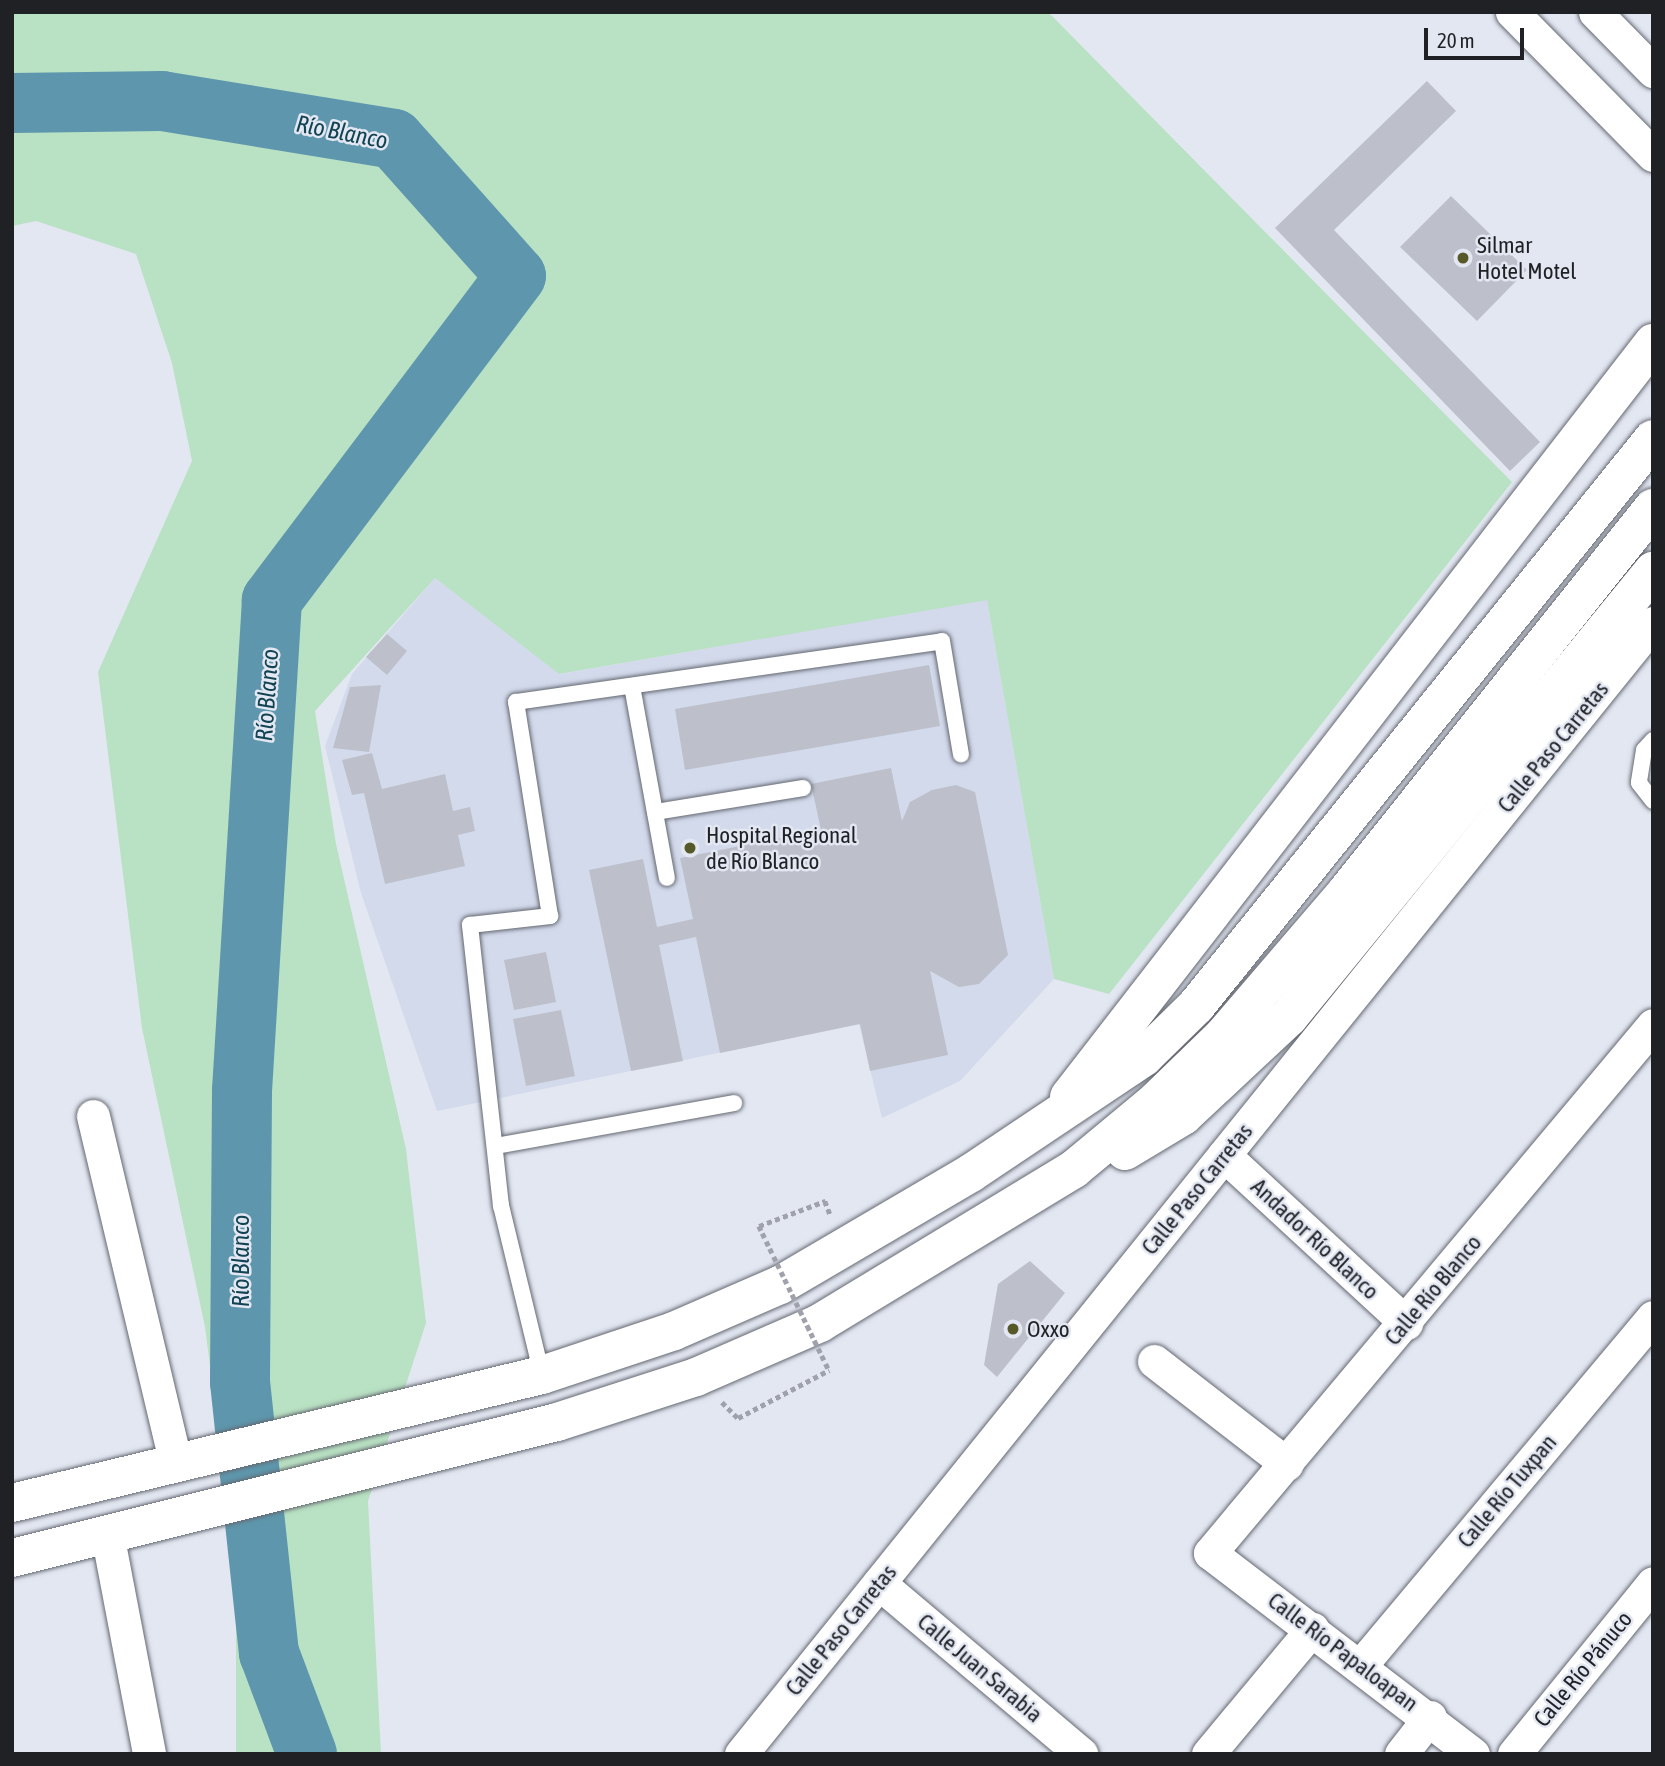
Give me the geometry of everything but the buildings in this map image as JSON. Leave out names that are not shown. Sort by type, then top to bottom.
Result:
[{"type":"street","points":[[1512,12],[1653,155]]},
{"type":"street","points":[[1595,12],[1653,71]]},
{"type":"street","points":[[1055,1118],[1112,1037],[1249,869],[1653,343]]},
{"type":"street","points":[[12,1503],[191,1462],[542,1375],[674,1331],[780,1285],[971,1173],[1144,1058],[1196,1006],[1653,439]]},
{"type":"street","points":[[12,1558],[557,1422],[696,1377],[820,1323],[1074,1169],[1157,1100],[1223,1036],[1349,890],[1653,508]]},
{"type":"street","points":[[1074,1169],[1130,1149],[1183,1116],[1289,1017],[1653,571]]},
{"type":"street","name":"Calle Paso Carretas","points":[[754,1749],[879,1583],[1653,623]]},
{"type":"street","name":"Calle Río Blanco","points":[[1210,1553],[1653,1026]]},
{"type":"street","points":[[93,1116],[191,1462]]},
{"type":"street","name":"Andador Río Blanco","points":[[1224,1155],[1406,1323]]},
{"type":"street","name":"Calle Río Tuxpan","points":[[1361,1665],[1653,1317]]},
{"type":"street","points":[[1154,1361],[1287,1464]]},
{"type":"street","points":[[107,1534],[149,1754]]},
{"type":"street","name":"Calle Río Papaloapan","points":[[1210,1553],[1430,1717],[1473,1754]]},
{"type":"street","name":"Calle Juan Sarabia","points":[[879,1583],[1081,1754]]},
{"type":"street","name":"Calle Río Pánuco","points":[[1514,1754],[1653,1583]]},
{"type":"street","points":[[1208,1754],[1312,1629]]},
{"type":"street","points":[[1401,1754],[1430,1717]]},
{"type":"lane","points":[[542,1375],[501,1206],[470,925],[550,916],[516,702],[942,641],[961,754]]},
{"type":"lane","points":[[632,686],[667,878]]},
{"type":"lane","points":[[1653,740],[1644,750],[1639,783],[1653,801]]},
{"type":"lane","points":[[655,812],[803,788]]},
{"type":"lane","points":[[496,1146],[734,1103]]},
{"type":"path","points":[[696,1377],[738,1418],[830,1370],[760,1226],[825,1202],[845,1247]]},
{"type":"shaded area","name":"Hospital Regional de Río Blanco","points":[[435,578],[560,674],[987,599],[1054,979],[960,1081],[882,1118],[859,1024],[437,1111],[361,893],[325,746],[352,674]]},
{"type":"green space","points":[[12,12],[1048,12],[1512,482],[1109,994],[1054,979],[987,600],[559,674],[435,578],[315,711],[336,844],[406,1149],[426,1323],[368,1501],[381,1754],[236,1754],[236,1566],[205,1327],[142,1028],[98,672],[192,461],[172,363],[136,254],[36,221],[12,226]]},
{"type":"waterway","name":"Río Blanco","points":[[12,103],[162,101],[394,139],[516,276],[272,600],[242,1091],[240,1382],[269,1653],[307,1754]]},
{"type":"place","name":"Silmar Hotel Motel","points":[[1463,258]]},
{"type":"place","name":"Hospital Regional de Río Blanco","points":[[690,848]]},
{"type":"place","name":"Oxxo","points":[[1013,1329]]}]
